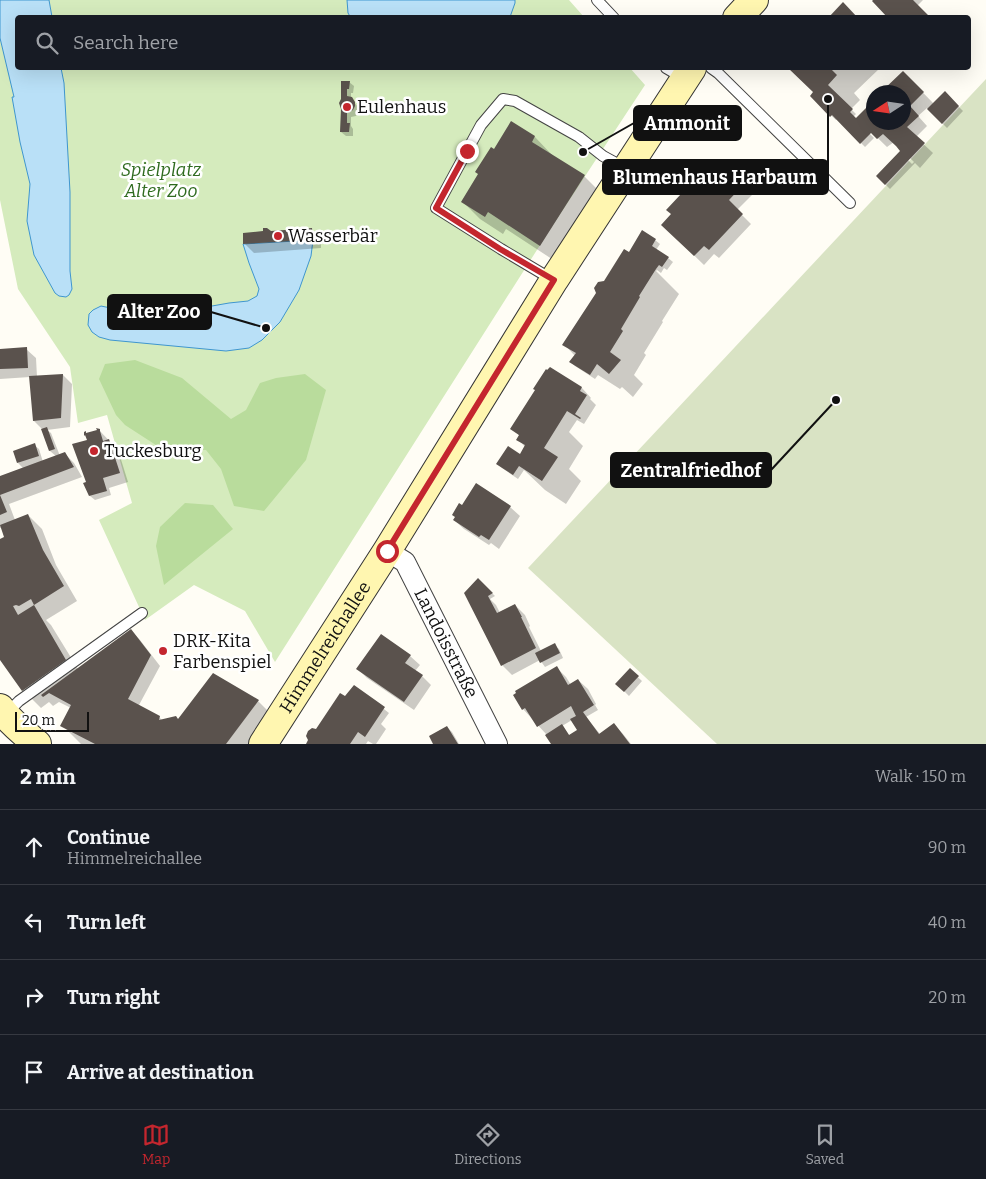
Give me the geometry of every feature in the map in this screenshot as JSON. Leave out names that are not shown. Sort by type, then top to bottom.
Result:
[{"type":"street","points":[[740,15],[754,0]]},
{"type":"street","name":"Himmelreichallee","points":[[263,744],[387,551],[554,280],[626,168],[680,71]]},
{"type":"street","name":"Landoisstraße","points":[[387,551],[406,562],[497,744]]},
{"type":"street","points":[[2,711],[37,744]]},
{"type":"lane","points":[[597,0],[611,15]]},
{"type":"lane","points":[[714,70],[850,203]]},
{"type":"lane","points":[[554,280],[500,249],[436,208],[481,125],[504,98],[515,101],[579,137],[602,156],[626,168]]},
{"type":"lane","points":[[2,711],[19,701],[142,613]]},
{"type":"green space","name":"Spielplatz Alter Zoo","points":[[0,0],[569,0],[582,15],[15,15],[15,70],[632,70],[645,85],[549,231],[275,662],[245,611],[194,585],[145,620],[99,520],[132,503],[107,415],[78,423],[70,367],[18,289],[0,200]]},
{"type":"green space","points":[[986,79],[986,744],[717,744],[528,568]]},
{"type":"green space","points":[[135,360],[182,378],[231,419],[246,410],[260,383],[276,378],[305,374],[326,390],[306,460],[264,511],[234,506],[221,469],[206,450],[162,449],[125,425],[116,415],[99,379],[105,364]]},
{"type":"green space","points":[[185,503],[213,505],[233,529],[164,585],[156,546],[160,527]]},
{"type":"water","points":[[0,0],[49,0],[52,15],[15,15],[15,70],[61,70],[64,83],[70,192],[70,271],[72,289],[66,297],[55,293],[34,255],[27,221],[30,184],[20,142],[12,97],[14,97],[0,38]]},
{"type":"water","points":[[347,0],[515,0],[511,15],[349,15]]},
{"type":"water","points":[[313,240],[311,256],[299,290],[280,322],[262,340],[249,348],[226,351],[110,340],[99,337],[92,332],[88,325],[89,314],[101,306],[125,311],[178,312],[248,301],[257,296],[259,289],[243,244]]},
{"type":"building","points":[[913,0],[928,15],[885,15],[872,1]]},
{"type":"building","points":[[843,2],[855,15],[831,15]]},
{"type":"building","points":[[790,70],[832,70],[837,75],[828,85],[853,109],[850,112],[856,118],[866,108],[866,130],[910,130],[925,143],[885,185],[876,176],[900,151],[896,146],[883,134],[877,139],[871,133],[860,144],[832,115],[830,117],[810,96],[813,92]]},
{"type":"building","points":[[903,71],[924,92],[911,105],[911,85],[888,85]]},
{"type":"building","name":"Eulenhaus","points":[[341,81],[350,81],[347,96],[352,97],[355,102],[353,110],[347,113],[347,123],[350,123],[349,132],[340,132],[341,109],[339,103],[341,99]]},
{"type":"building","points":[[945,91],[959,106],[942,124],[927,109]]},
{"type":"building","points":[[911,107],[919,116],[911,123]]},
{"type":"building","points":[[511,121],[535,136],[532,142],[585,175],[540,246],[488,212],[485,217],[461,202],[478,174],[475,172],[491,147],[494,149]]},
{"type":"building","points":[[712,161],[728,177],[733,173],[744,184],[729,200],[743,214],[709,250],[704,246],[694,256],[661,225],[671,214],[666,210]]},
{"type":"building","name":"Wasserbär","points":[[263,228],[271,231],[312,228],[313,240],[243,244],[243,233],[263,231]]},
{"type":"building","points":[[642,230],[656,239],[652,246],[669,257],[662,267],[659,265],[639,296],[621,329],[623,331],[610,352],[621,360],[609,374],[597,364],[590,375],[569,362],[576,353],[562,345],[596,293],[594,288],[598,282],[604,281],[624,249],[629,252]]},
{"type":"building","points":[[27,347],[28,368],[0,369],[0,349]]},
{"type":"building","points":[[550,367],[582,387],[580,391],[587,395],[575,414],[581,418],[567,411],[544,448],[558,457],[542,481],[519,466],[513,475],[496,464],[508,446],[520,454],[525,445],[516,440],[519,435],[510,429],[535,390],[533,389],[546,369]]},
{"type":"building","points":[[63,374],[61,418],[33,421],[29,376]]},
{"type":"building","points":[[47,427],[55,449],[49,451],[41,429]]},
{"type":"building","name":"Tuckesburg","points":[[96,428],[100,429],[103,441],[109,439],[120,473],[103,478],[107,491],[89,496],[83,483],[86,482],[72,444],[87,440],[84,432],[97,430]]},
{"type":"building","points":[[35,443],[39,456],[17,463],[13,451]]},
{"type":"building","points":[[65,452],[74,467],[0,495],[0,476]]},
{"type":"building","points":[[476,483],[511,506],[489,540],[481,535],[479,537],[453,520],[455,517],[452,515],[459,503],[462,505]]},
{"type":"building","points":[[0,495],[7,512],[0,515]]},
{"type":"building","points":[[28,514],[43,550],[64,586],[34,605],[66,660],[22,691],[0,660],[0,539],[4,537],[0,525]],"holes":[[[31,599],[34,605],[18,615],[13,606],[19,606]]]},
{"type":"building","points":[[478,578],[493,593],[488,596],[497,613],[515,604],[536,648],[501,666],[464,593]]},
{"type":"building","points":[[131,629],[151,655],[128,699],[160,716],[159,720],[176,716],[178,719],[213,673],[259,700],[226,744],[95,744],[60,726],[71,705],[49,693],[43,697],[41,695]]},
{"type":"building","points":[[381,634],[411,655],[405,663],[423,675],[404,702],[356,669]]},
{"type":"building","points":[[555,643],[560,653],[540,663],[535,653]]},
{"type":"building","points":[[557,666],[568,685],[578,679],[594,705],[583,712],[599,734],[614,723],[630,744],[551,744],[545,735],[562,724],[569,735],[577,730],[570,719],[576,716],[571,706],[537,727],[525,708],[522,710],[513,695],[516,693],[515,691]]},
{"type":"building","points":[[630,668],[639,676],[624,692],[615,684]]},
{"type":"building","points":[[354,685],[385,707],[365,737],[358,732],[350,744],[306,744],[308,731],[312,728],[316,729],[340,693],[345,696]]},
{"type":"building","points":[[447,726],[458,744],[433,744],[429,736]]},
{"type":"place","name":"Blumenhaus Harbaum","points":[[828,99]]},
{"type":"place","name":"Eulenhaus","points":[[347,107]]},
{"type":"place","name":"Ammonit","points":[[583,152]]},
{"type":"place","name":"Wasserbär","points":[[278,236]]},
{"type":"place","name":"Alter Zoo","points":[[266,328]]},
{"type":"place","name":"Zentralfriedhof","points":[[836,400]]},
{"type":"place","name":"Tuckesburg","points":[[94,451]]},
{"type":"place","name":"DRK-Kita Farbenspiel","points":[[163,651]]},
{"type":"route","points":[[387,551],[554,280],[500,249],[436,208],[467,151]]}]
